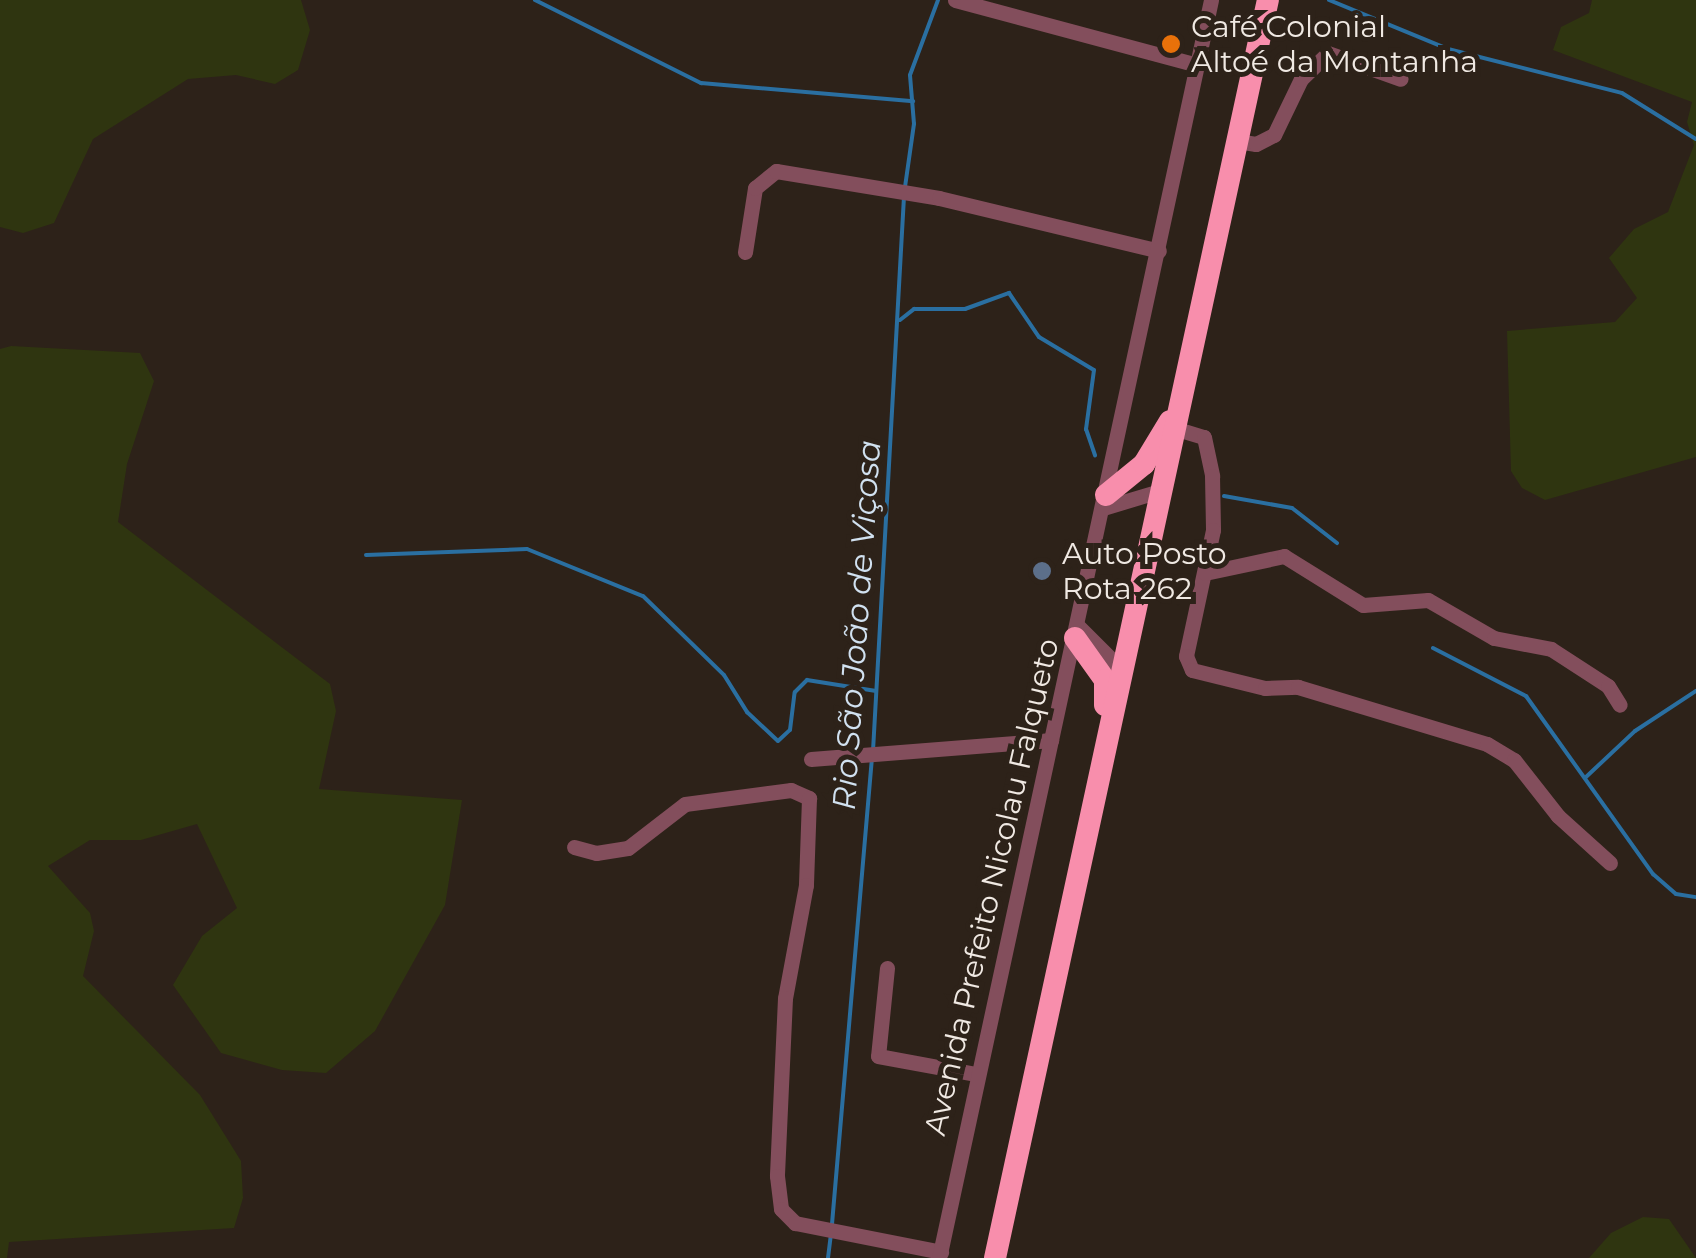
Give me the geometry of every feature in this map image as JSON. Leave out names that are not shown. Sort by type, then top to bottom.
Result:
[{"type":"highway","points":[[995,1258],[1268,0]]},
{"type":"highway","points":[[1104,502],[1159,444],[1188,382]]},
{"type":"highway","points":[[1077,632],[1105,680],[1100,769]]},
{"type":"street","points":[[955,0],[1197,65]]},
{"type":"street","name":"Avenida Prefeito Nicolau Falqueto","points":[[940,1255],[976,1074],[1077,632],[1211,0]]},
{"type":"street","points":[[1237,141],[1256,144],[1274,135],[1301,79],[1328,52],[1401,79]]},
{"type":"street","points":[[745,252],[755,188],[776,171],[916,194],[1159,251]]},
{"type":"street","points":[[1177,428],[1197,432],[1209,448],[1213,530],[1186,656],[1198,676],[1298,687],[1487,744],[1514,760],[1558,816],[1610,863]]},
{"type":"street","points":[[1104,502],[1163,490]]},
{"type":"street","points":[[1205,573],[1284,556],[1362,605],[1428,600],[1494,638],[1551,649],[1608,686],[1620,705]]},
{"type":"street","points":[[1077,632],[1122,670]]},
{"type":"street","points":[[810,759],[1051,740]]},
{"type":"street","points":[[574,847],[596,853],[628,848],[685,804],[791,790],[809,798],[806,885],[785,998],[777,1176],[785,1216],[940,1255]]},
{"type":"street","points":[[886,968],[878,1056],[976,1074]]},
{"type":"green space","points":[[0,0],[301,0],[310,30],[298,70],[275,84],[236,75],[188,79],[93,139],[54,223],[23,233],[0,227]]},
{"type":"green space","points":[[1592,0],[1696,0],[1696,457],[1545,500],[1522,488],[1511,471],[1507,331],[1615,322],[1637,298],[1609,258],[1634,229],[1668,212],[1694,145],[1687,122],[1692,102],[1553,50],[1561,27],[1589,13]]},
{"type":"green space","points":[[11,346],[140,353],[154,381],[127,464],[118,522],[330,684],[336,711],[319,789],[462,800],[445,905],[375,1031],[326,1073],[282,1070],[221,1053],[173,985],[202,936],[237,908],[197,824],[141,840],[90,840],[48,866],[90,913],[94,931],[83,976],[200,1095],[241,1161],[243,1198],[234,1228],[9,1242],[7,1258],[0,1258],[0,349]]},
{"type":"green space","points":[[1643,1217],[1669,1219],[1696,1258],[1589,1258],[1611,1233]]},
{"type":"waterway","points":[[535,0],[701,83],[913,101]]},
{"type":"waterway","name":"Rio São João de Viçosa","points":[[905,187],[914,124],[910,75],[938,0]]},
{"type":"waterway","points":[[1329,0],[1448,49],[1622,93],[1696,139]]},
{"type":"waterway","name":"Rio São João de Viçosa","points":[[873,751],[904,197]]},
{"type":"waterway","points":[[900,320],[914,309],[965,309],[1009,293],[1039,337],[1094,370],[1086,429],[1095,455]]},
{"type":"waterway","points":[[1224,496],[1292,508],[1337,543]]},
{"type":"waterway","points":[[366,555],[527,549],[643,596],[724,675],[747,712],[778,741],[790,730],[795,692],[807,680],[876,691]]},
{"type":"waterway","points":[[1433,648],[1526,696],[1653,874],[1676,894],[1696,897]]},
{"type":"waterway","points":[[1586,777],[1635,731],[1696,691]]},
{"type":"waterway","name":"Rio São João de Viçosa","points":[[832,1224],[872,760]]},
{"type":"waterway","name":"Rio São João de Viçosa","points":[[828,1258],[831,1233]]},
{"type":"place","name":"Café Colonial Altoé da Montanha","points":[[1171,44]]},
{"type":"place","name":"Auto Posto Rota 262","points":[[1042,571]]}]
